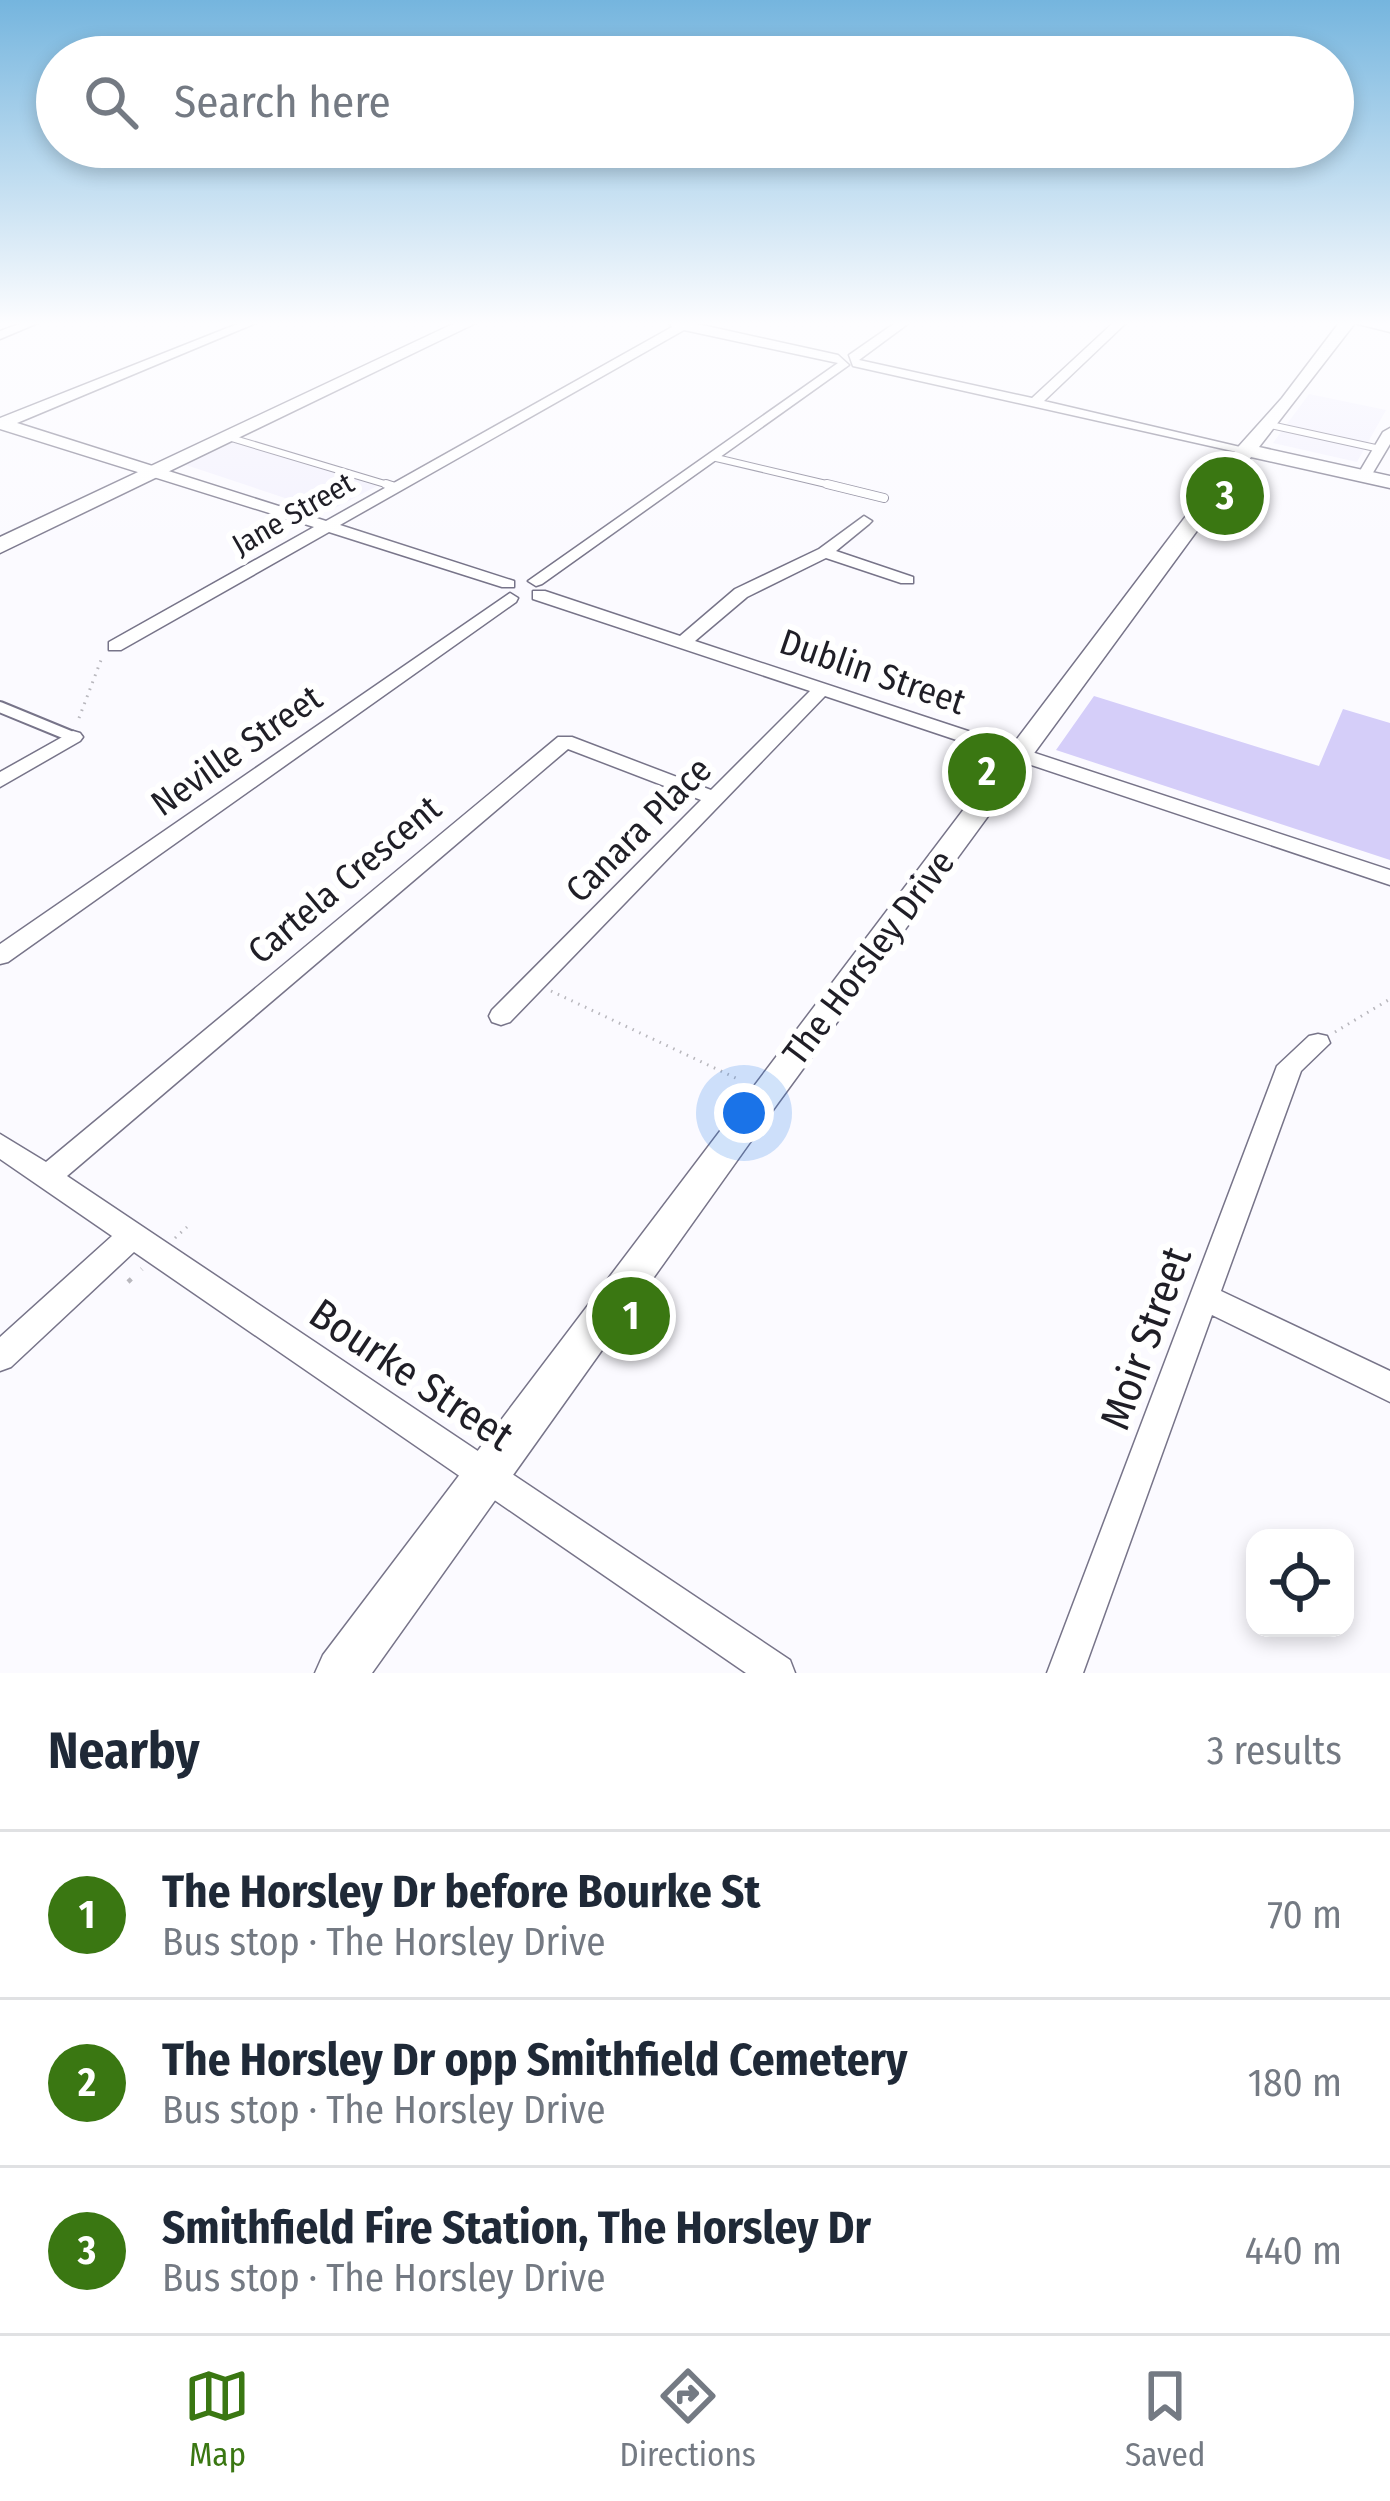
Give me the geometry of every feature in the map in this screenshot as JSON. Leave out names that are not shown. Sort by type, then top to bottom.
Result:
[{"type":"main road","points":[[0,547],[304,401]]},
{"type":"main road","name":"The Horsley Drive","points":[[1268,421],[1276,401]]},
{"type":"main road","name":"The Horsley Drive","points":[[341,1673],[765,1093],[1246,450],[1290,401]]},
{"type":"main road","points":[[1246,450],[1390,482]]},
{"type":"street","points":[[1,423],[56,401]]},
{"type":"street","name":"Jane Street","points":[[115,646],[544,401]]},
{"type":"street","points":[[1,423],[328,526],[509,591],[538,588],[791,401]]},
{"type":"street","points":[[1025,401],[1246,450]]},
{"type":"street","points":[[1364,476],[1390,432]]},
{"type":"street","points":[[685,641],[741,593],[825,552],[864,521]]},
{"type":"street","points":[[825,552],[907,580]]},
{"type":"street","name":"Dublin Street","points":[[538,588],[822,689],[1390,878]]},
{"type":"street","name":"Neville Street","points":[[0,956],[509,591]]},
{"type":"street","name":"Canara Place","points":[[501,1016],[822,689]]},
{"type":"street","points":[[0,781],[73,737]]},
{"type":"street","name":"Cartela Crescent","points":[[47,1177],[565,740],[714,798]]},
{"type":"street","name":"Moir Street","points":[[1065,1673],[1290,1066],[1318,1043]]},
{"type":"street","name":"Bourke Street","points":[[0,1145],[777,1673]]},
{"type":"street","points":[[0,1357],[133,1235]]},
{"type":"street","points":[[1205,1297],[1390,1387]]},
{"type":"lane","points":[[1268,421],[1380,449]]},
{"type":"lane","points":[[228,437],[394,487]]},
{"type":"lane","points":[[712,457],[884,498]]},
{"type":"lane","points":[[0,707],[73,737]]},
{"type":"path","points":[[73,737],[101,660],[115,646]]},
{"type":"path","points":[[533,983],[740,1080]]},
{"type":"path","points":[[1318,1043],[1390,999]]},
{"type":"shaded area","points":[[1304,401],[1343,401],[1386,410],[1357,462],[1273,443]]},
{"type":"shaded area","points":[[233,442],[377,486],[327,512],[186,465]]},
{"type":"shaded area","points":[[1094,696],[1319,766],[1343,709],[1390,723],[1390,860],[1056,750]]},
{"type":"place","name":"Smithfield Fire Station, The Horsley Dr","points":[[1225,496]]},
{"type":"place","name":"The Horsley Dr opp Smithfield Cemetery","points":[[987,772]]},
{"type":"place","name":"The Horsley Dr before Bourke St","points":[[631,1316]]}]
